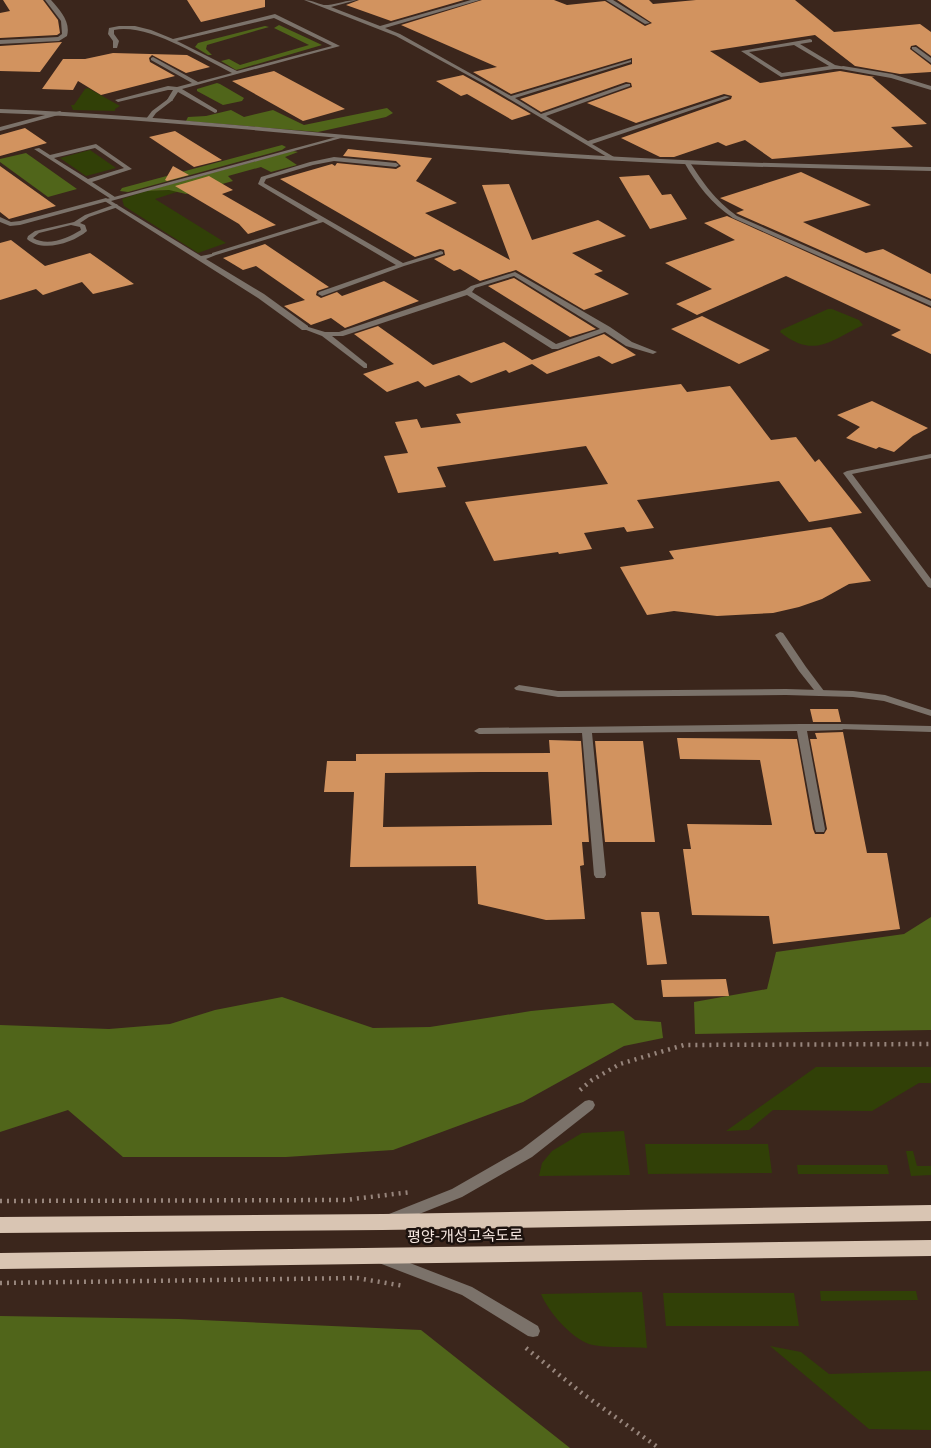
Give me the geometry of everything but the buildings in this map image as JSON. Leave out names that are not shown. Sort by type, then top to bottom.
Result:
[{"type":"highway","name":"평양-개성고속도로","points":[[0,1225],[383,1222],[931,1214]]},
{"type":"highway","name":"평양-개성고속도로","points":[[0,1261],[931,1248]]},
{"type":"street","points":[[0,42],[60,39],[65,35],[67,30],[63,18],[48,0]]},
{"type":"street","points":[[307,0],[398,35],[612,158]]},
{"type":"street","points":[[326,7],[354,0]]},
{"type":"street","points":[[379,28],[477,0]]},
{"type":"street","points":[[610,0],[647,23]]},
{"type":"street","points":[[118,100],[168,88],[177,89],[198,84],[337,46],[274,16],[172,41]]},
{"type":"street","points":[[115,47],[116,42],[111,34],[112,29],[124,26],[144,28],[237,73]]},
{"type":"street","points":[[810,40],[744,51],[781,75],[834,67],[892,76],[931,88]]},
{"type":"street","points":[[795,43],[834,67]]},
{"type":"street","points":[[914,48],[931,61]]},
{"type":"street","points":[[153,59],[198,84]]},
{"type":"street","points":[[509,98],[629,61]]},
{"type":"street","points":[[540,116],[628,85]]},
{"type":"street","points":[[149,119],[154,112],[170,100],[177,89]]},
{"type":"street","points":[[177,89],[215,111]]},
{"type":"street","points":[[588,143],[727,97]]},
{"type":"street","points":[[0,111],[149,119],[342,137],[612,158],[931,169]]},
{"type":"street","points":[[0,129],[60,113]]},
{"type":"street","points":[[0,220],[10,224],[20,223],[342,137]]},
{"type":"street","points":[[49,157],[96,146],[130,169],[86,181]]},
{"type":"street","points":[[37,149],[113,198]]},
{"type":"street","points":[[396,165],[334,159],[312,163],[263,178],[261,184],[402,265]]},
{"type":"street","points":[[687,162],[701,188],[720,207],[735,217],[931,304]]},
{"type":"street","points":[[106,200],[261,296],[305,328],[325,334],[340,334],[468,292],[473,286],[515,274],[629,344],[653,352]]},
{"type":"street","points":[[76,224],[84,228],[77,235],[47,244],[36,243],[30,239],[37,232],[66,224],[76,224],[87,216],[116,206]]},
{"type":"street","points":[[200,259],[324,220]]},
{"type":"street","points":[[322,294],[441,253]]},
{"type":"street","points":[[468,292],[555,347],[607,329]]},
{"type":"street","points":[[325,334],[364,366]]},
{"type":"street","points":[[931,456],[847,472],[931,584]]},
{"type":"street","points":[[780,635],[802,669],[821,693]]},
{"type":"street","points":[[519,688],[558,694],[853,694],[885,698],[931,713]]},
{"type":"street","points":[[801,727],[820,830]]},
{"type":"street","points":[[479,731],[801,727],[931,729]]},
{"type":"street","points":[[587,730],[600,875]]},
{"type":"street","points":[[383,1222],[457,1193],[527,1154],[588,1105]]},
{"type":"street","points":[[376,1256],[468,1291],[533,1331]]},
{"type":"path","points":[[577,1092],[592,1080],[620,1064],[684,1045],[931,1044]]},
{"type":"path","points":[[0,1200],[344,1200],[416,1191]]},
{"type":"path","points":[[0,1283],[357,1278],[410,1287]]},
{"type":"path","points":[[524,1347],[583,1394],[659,1448]]},
{"type":"green space","points":[[279,25],[322,45],[236,70],[221,61],[229,59],[240,65],[309,45],[274,28]]},
{"type":"green space","points":[[265,26],[269,27],[207,45],[206,49],[212,55],[208,55],[195,47],[198,43]]},
{"type":"green space","points":[[217,83],[244,98],[242,101],[223,105],[197,91],[197,89]]},
{"type":"green space","points":[[88,88],[120,106],[115,111],[73,110],[71,105],[74,105],[85,89]]},
{"type":"green space","points":[[387,108],[393,113],[386,117],[318,132],[186,121],[188,117],[206,116],[231,110],[244,117],[273,110],[304,125]]},
{"type":"green space","points":[[282,145],[286,147],[282,150],[128,192],[120,191],[122,188]]},
{"type":"green space","points":[[90,150],[116,168],[86,176],[60,158]]},
{"type":"green space","points":[[293,151],[298,152],[285,157],[297,165],[271,172],[261,167],[228,176],[233,181],[186,194],[169,190],[146,191]]},
{"type":"green space","points":[[26,153],[77,189],[48,197],[0,162],[0,159]]},
{"type":"green space","points":[[146,191],[180,191],[155,199],[226,243],[198,253],[124,206],[122,199]]},
{"type":"green space","points":[[828,309],[859,320],[863,325],[822,345],[813,346],[803,345],[780,332],[781,330]]},
{"type":"green space","points":[[931,917],[931,1030],[695,1034],[694,1002],[767,989],[776,952],[904,934]]},
{"type":"green space","points":[[282,997],[373,1028],[430,1027],[531,1011],[613,1003],[635,1020],[661,1022],[663,1038],[624,1046],[523,1102],[393,1150],[286,1157],[123,1157],[68,1110],[0,1132],[0,1025],[109,1029],[170,1024],[215,1010]]},
{"type":"green space","points":[[816,1067],[931,1067],[931,1083],[919,1083],[872,1111],[773,1110],[749,1130],[726,1131]]},
{"type":"green space","points":[[624,1131],[630,1175],[539,1176],[542,1163],[552,1151],[582,1133]]},
{"type":"green space","points":[[645,1144],[768,1144],[772,1173],[648,1174]]},
{"type":"green space","points":[[906,1151],[913,1151],[917,1166],[931,1166],[931,1175],[911,1176]]},
{"type":"green space","points":[[797,1165],[887,1165],[889,1174],[798,1174]]},
{"type":"green space","points":[[820,1291],[916,1291],[918,1300],[821,1301]]},
{"type":"green space","points":[[642,1292],[647,1348],[601,1346],[582,1341],[560,1323],[541,1294]]},
{"type":"green space","points":[[663,1293],[794,1293],[799,1326],[666,1326]]},
{"type":"green space","points":[[0,1316],[179,1319],[421,1330],[570,1448],[0,1448]]},
{"type":"green space","points":[[770,1346],[801,1352],[829,1374],[931,1371],[931,1430],[869,1429]]}]
